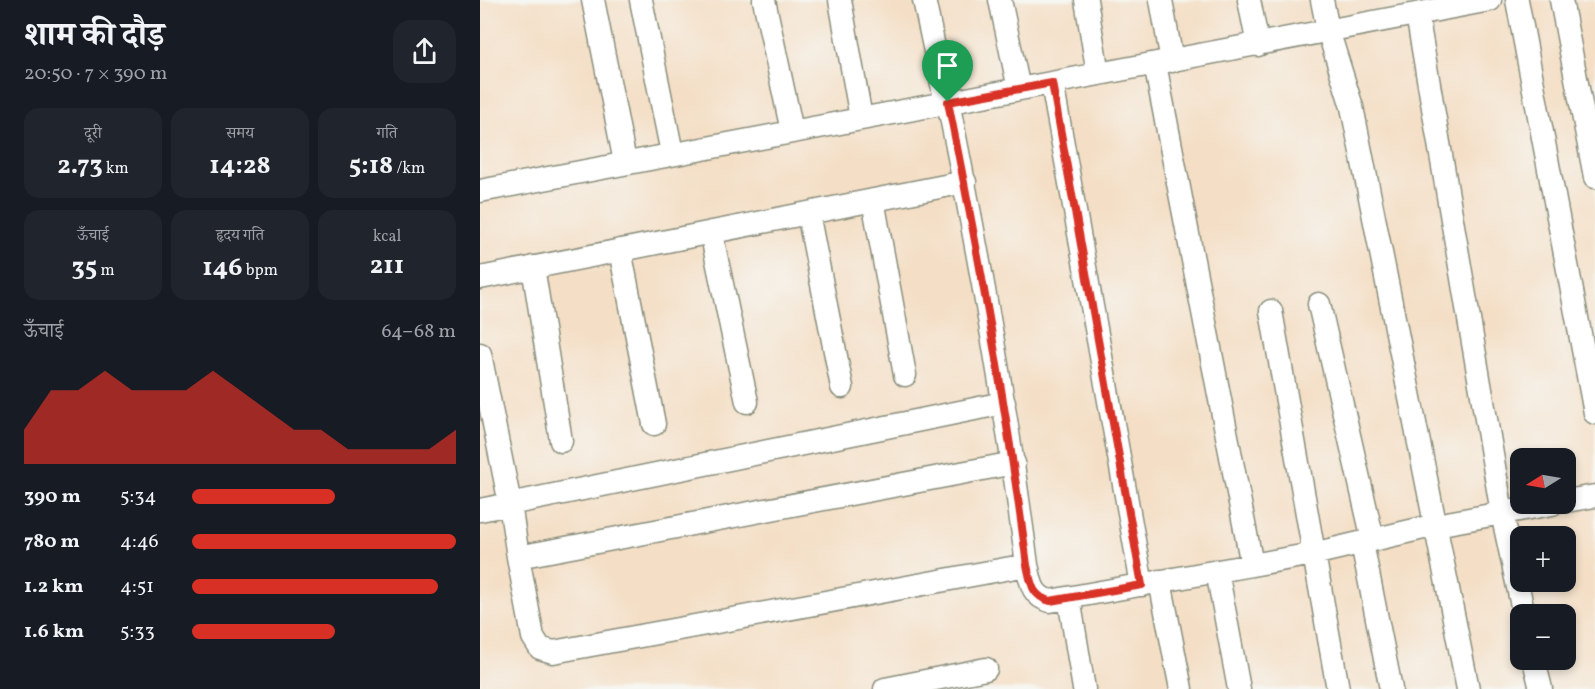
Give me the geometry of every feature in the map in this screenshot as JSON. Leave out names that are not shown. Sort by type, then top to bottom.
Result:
[{"type":"street","points":[[593,0],[625,162]]},
{"type":"street","points":[[641,0],[672,153]]},
{"type":"street","points":[[764,0],[792,131]]},
{"type":"street","points":[[840,0],[861,118]]},
{"type":"street","points":[[924,0],[964,182],[1014,463],[1027,565],[1034,590],[1040,599],[1050,601],[1069,598],[1313,554],[1436,525],[1510,512]]},
{"type":"street","points":[[999,0],[1019,89]]},
{"type":"street","points":[[1086,0],[1098,74]]},
{"type":"street","points":[[1161,0],[1163,62],[1252,565]]},
{"type":"street","points":[[1249,0],[1258,45]]},
{"type":"street","points":[[1322,0],[1328,30],[1352,107],[1468,689]]},
{"type":"street","points":[[480,191],[672,153],[1258,45],[1402,11],[1490,0]]},
{"type":"street","points":[[1516,0],[1595,413]]},
{"type":"street","points":[[1561,0],[1595,177]]},
{"type":"street","points":[[1402,11],[1522,604]]},
{"type":"street","points":[[1052,83],[1151,583],[1181,689]]},
{"type":"street","points":[[480,278],[964,182]]},
{"type":"street","points":[[873,200],[905,375]]},
{"type":"street","points":[[808,213],[842,387]]},
{"type":"street","points":[[711,232],[747,402]]},
{"type":"street","points":[[620,250],[654,424]]},
{"type":"street","points":[[533,267],[561,441]]},
{"type":"street","points":[[1319,304],[1367,541],[1391,689]]},
{"type":"street","points":[[1271,311],[1338,689]]},
{"type":"street","points":[[480,354],[510,504],[533,637],[540,648],[553,652],[1027,565]]},
{"type":"street","points":[[480,510],[1004,403]]},
{"type":"street","points":[[518,557],[1014,463]]},
{"type":"street","points":[[1576,499],[1595,496]]},
{"type":"street","points":[[1216,571],[1239,689]]},
{"type":"street","points":[[1069,598],[1084,689]]},
{"type":"street","points":[[885,689],[986,669]]},
{"type":"street","points":[[1536,670],[1541,689]]},
{"type":"route","points":[[1052,83],[1142,585],[1050,601],[1040,599],[1034,590],[1027,565],[1004,403],[948,102],[1052,83]]}]
